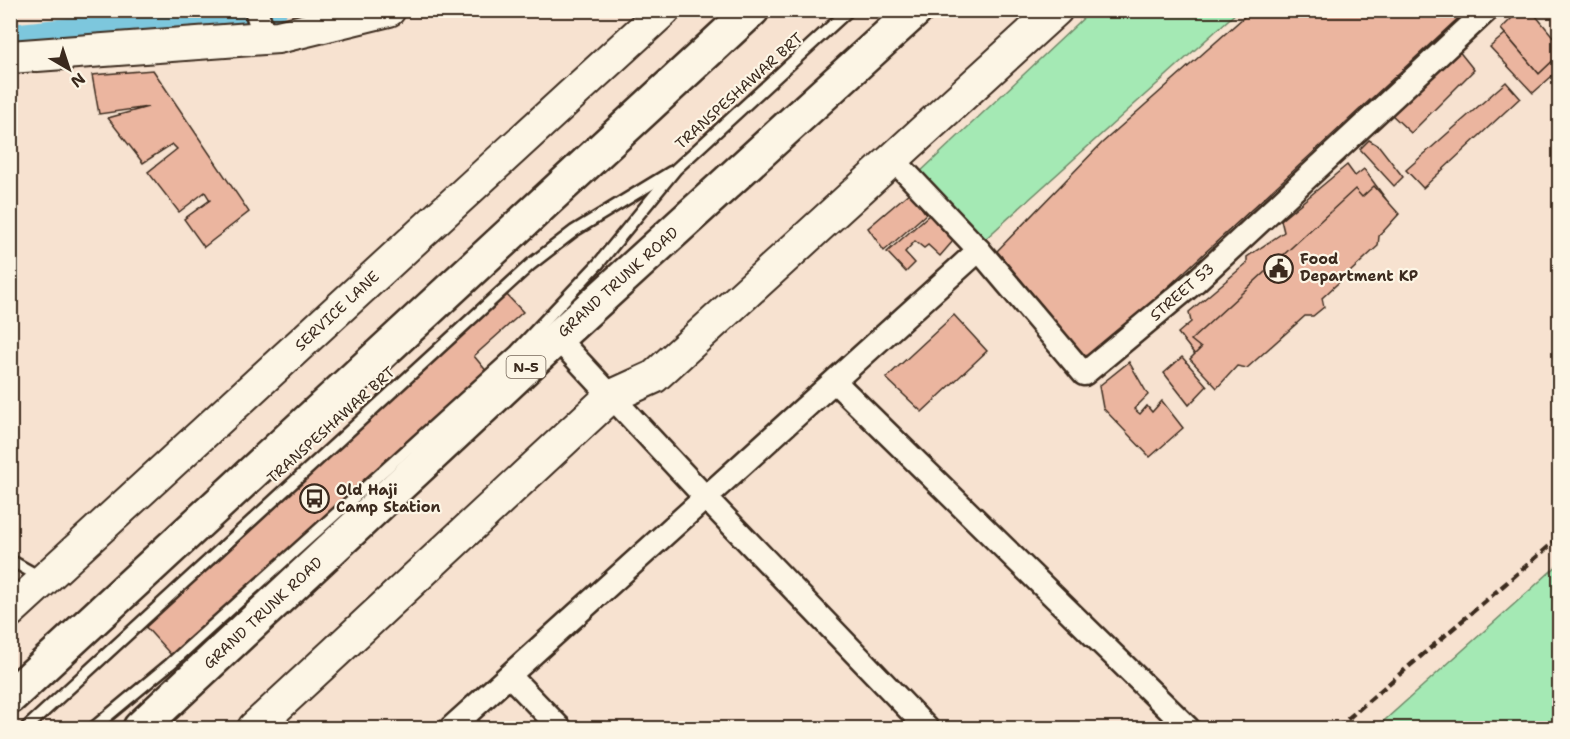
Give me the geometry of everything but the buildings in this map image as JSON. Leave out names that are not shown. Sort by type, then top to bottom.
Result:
[{"type":"highway","points":[[10,697],[752,10]]},
{"type":"highway","name":"GRAND TRUNK ROAD","points":[[140,729],[557,338],[916,10]]},
{"type":"street","name":"SERVICE LANE","points":[[10,611],[663,10]]},
{"type":"street","points":[[254,729],[610,397],[654,377],[1056,10]]},
{"type":"street","name":"STREET 53","points":[[893,159],[979,250],[1084,374],[1204,273],[1487,10]]},
{"type":"street","points":[[10,57],[261,26],[355,20],[388,11]]},
{"type":"street","points":[[451,729],[979,250]]},
{"type":"street","points":[[557,338],[610,397],[927,729]]},
{"type":"street","points":[[835,381],[1188,729]]},
{"type":"street","points":[[510,676],[560,729]]},
{"type":"lane","name":"TRANSPESHAWAR BRT","points":[[93,729],[170,664],[516,351],[599,264],[676,169],[849,10]]},
{"type":"lane","name":"TRANSPESHAWAR BRT","points":[[26,729],[356,422],[530,265],[574,231],[676,169]]},
{"type":"lane","points":[[10,560],[45,579]]},
{"type":"green space","points":[[1091,11],[1238,11],[983,241],[918,174]]},
{"type":"green space","points":[[1559,564],[1559,728],[1376,728]]},
{"type":"waterway","points":[[10,37],[274,10]]},
{"type":"railway","points":[[1337,728],[1560,537]]},
{"type":"place","name":"Food Department KP","points":[[1279,268]]},
{"type":"place","name":"Old Haji Camp Station","points":[[315,499]]}]
